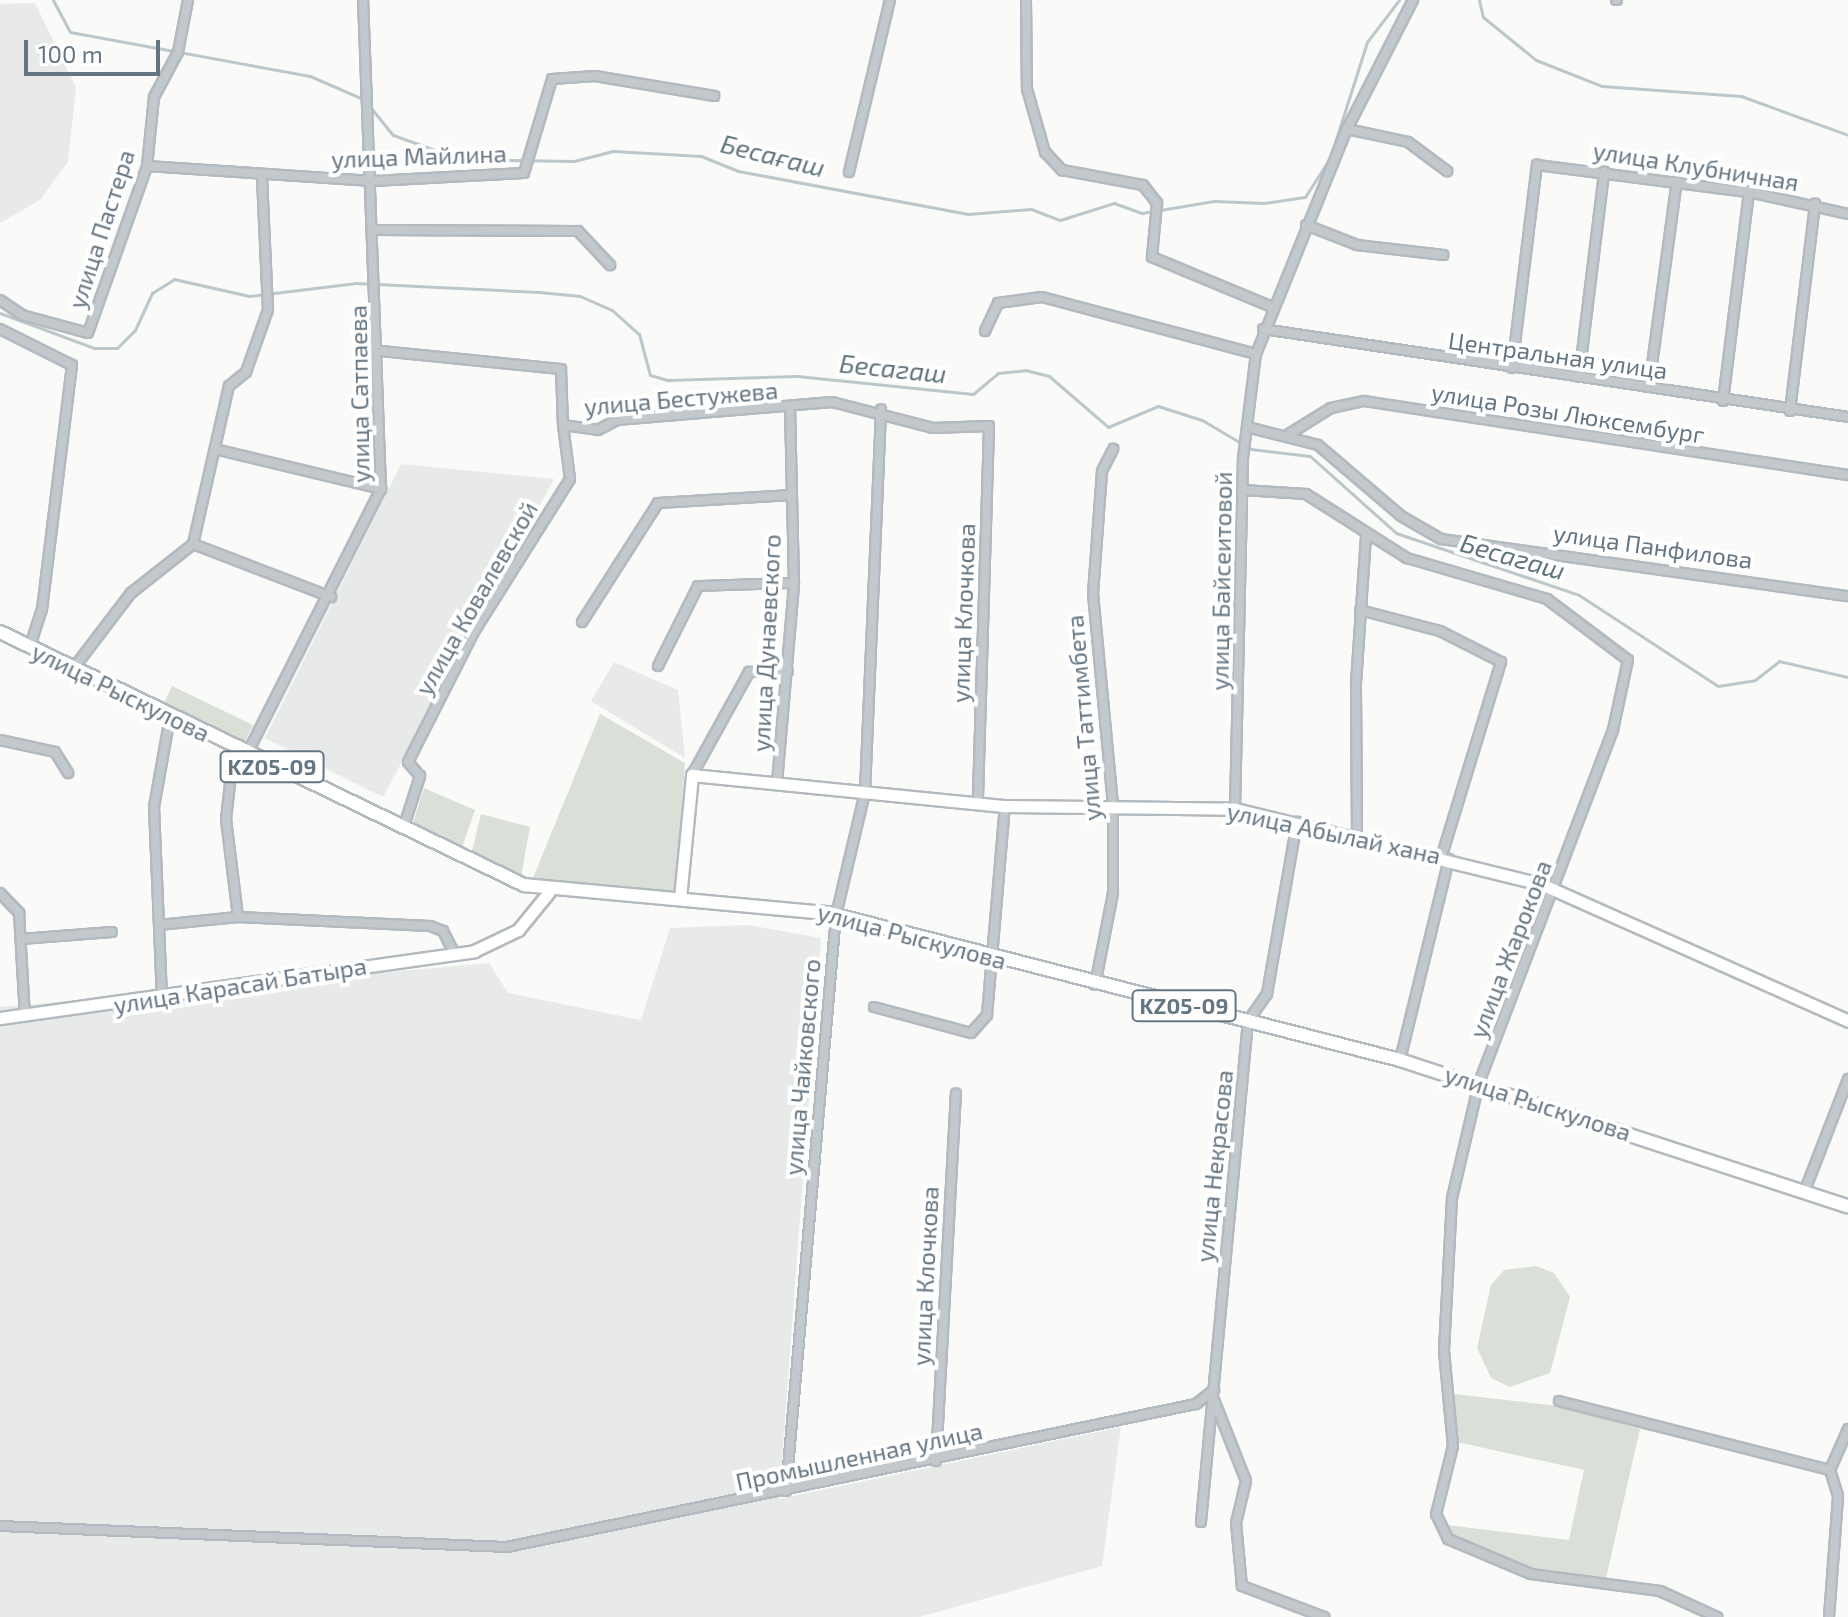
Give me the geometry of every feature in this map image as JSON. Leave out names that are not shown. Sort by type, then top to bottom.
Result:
[{"type":"main road","name":"улица Рыскулова","points":[[0,632],[402,831],[549,892],[680,898],[836,915],[1095,985],[1400,1060],[1479,1083],[1848,1206]]},
{"type":"street","name":"улица Пастера","points":[[0,300],[22,315],[88,333],[147,166],[154,97],[178,52],[178,34],[188,0]]},
{"type":"street","name":"улица Сатпаева","points":[[240,751],[331,597],[381,489],[380,351],[363,0]]},
{"type":"street","points":[[849,172],[890,0]]},
{"type":"street","points":[[1026,0],[1027,89],[1045,152],[1062,170],[1143,185],[1157,203],[1152,257],[1270,306]]},
{"type":"street","name":"улица Байсеитовой","points":[[1235,809],[1243,458],[1256,354],[1270,306],[1347,129],[1413,0]]},
{"type":"street","name":"улица Майлина","points":[[147,166],[262,179],[373,181],[524,173],[552,79],[568,74],[714,96]]},
{"type":"street","points":[[1347,129],[1408,142],[1447,171]]},
{"type":"street","name":"улица Клубничная","points":[[1512,368],[1537,165],[1749,192],[1815,204],[1848,214]]},
{"type":"street","points":[[1579,377],[1604,172]]},
{"type":"street","points":[[73,669],[131,593],[193,544],[229,386],[246,372],[268,310],[262,179]]},
{"type":"street","points":[[1649,387],[1677,181]]},
{"type":"street","points":[[1723,401],[1749,192]]},
{"type":"street","points":[[1790,411],[1815,204]]},
{"type":"street","points":[[1306,225],[1357,245],[1443,255]]},
{"type":"street","points":[[375,230],[578,231],[610,265]]},
{"type":"street","points":[[985,331],[998,303],[1042,297],[1256,354]]},
{"type":"street","points":[[0,329],[72,365],[42,609],[30,647]]},
{"type":"street","name":"Центральная улица","points":[[1263,329],[1723,401],[1848,417]]},
{"type":"street","name":"улица Бестужева","points":[[380,351],[561,369],[563,425],[598,430],[617,420],[790,409],[832,402],[881,409],[933,428],[989,426]]},
{"type":"street","name":"улица Розы Люксембург","points":[[1289,434],[1331,408],[1364,401],[1848,475]]},
{"type":"street","name":"улица Дунаевского","points":[[777,783],[794,583],[790,409]]},
{"type":"street","name":"улица Чайковского","points":[[786,1491],[836,915],[865,792],[881,409]]},
{"type":"street","name":"улица Ковалевской","points":[[402,831],[420,776],[408,762],[475,630],[570,479],[563,425]]},
{"type":"street","name":"улица Клочкова","points":[[978,801],[989,426]]},
{"type":"street","name":"улица Панфилова","points":[[1246,432],[1289,434],[1318,445],[1401,516],[1441,539],[1848,596]]},
{"type":"street","points":[[215,449],[381,489]]},
{"type":"street","name":"улица Таттимбета","points":[[1095,985],[1113,893],[1113,805],[1093,594],[1102,471],[1113,449]]},
{"type":"street","points":[[1243,490],[1306,494],[1366,536],[1360,610],[1357,834]]},
{"type":"street","points":[[582,622],[658,503],[792,495]]},
{"type":"street","name":"улица Жарокова","points":[[1366,536],[1407,558],[1547,599],[1628,660],[1613,730],[1555,891],[1479,1083],[1452,1198],[1445,1279],[1453,1446],[1436,1514],[1448,1539],[1531,1574],[1660,1591],[1717,1617]]},
{"type":"street","points":[[193,544],[331,597]]},
{"type":"street","points":[[658,666],[698,586],[794,583]]},
{"type":"street","points":[[1360,610],[1440,631],[1501,662],[1446,856],[1400,1060]]},
{"type":"street","points":[[680,898],[692,775],[749,672],[788,671]]},
{"type":"street","points":[[162,998],[154,807],[170,717]]},
{"type":"street","points":[[0,740],[55,752],[68,773]]},
{"type":"street","points":[[238,917],[226,819],[240,751]]},
{"type":"street","name":"улица Абылай хана","points":[[692,775],[1005,806],[1113,805],[1235,809],[1297,821],[1446,856],[1555,891],[1848,1021]]},
{"type":"street","points":[[874,1007],[971,1033],[987,1015],[988,956],[1005,806]]},
{"type":"street","name":"улица Некрасова","points":[[1201,1522],[1248,1021],[1267,994],[1297,821]]},
{"type":"street","name":"улица Карасай Батыра","points":[[0,1018],[162,998],[454,953],[505,939],[549,892]]},
{"type":"street","points":[[0,893],[19,913],[25,1016]]},
{"type":"street","name":"улица Карасай Батыра","points":[[159,925],[238,917],[430,926],[443,931],[454,953]]},
{"type":"street","points":[[21,939],[112,932]]},
{"type":"street","points":[[1805,1190],[1848,1079]]},
{"type":"street","name":"улица Клочкова","points":[[936,1461],[956,1094]]},
{"type":"street","points":[[1214,1394],[1246,1481],[1236,1523],[1242,1586],[1324,1617]]},
{"type":"street","name":"Промышленная улица","points":[[0,1526],[507,1547],[936,1461],[1196,1404],[1214,1394]]},
{"type":"street","points":[[1559,1401],[1830,1470]]},
{"type":"street","points":[[1829,1617],[1838,1496],[1830,1470],[1848,1429]]},
{"type":"shaded area","points":[[35,3],[76,88],[68,162],[40,200],[0,223],[0,4]]},
{"type":"shaded area","points":[[401,464],[554,479],[383,797],[265,738]]},
{"type":"shaded area","points":[[614,662],[678,690],[685,758],[591,701]]},
{"type":"shaded area","points":[[172,686],[253,725],[244,744],[163,705]]},
{"type":"shaded area","points":[[600,714],[685,763],[675,896],[533,878]]},
{"type":"shaded area","points":[[424,788],[475,810],[461,850],[412,826]]},
{"type":"shaded area","points":[[481,814],[530,827],[521,877],[471,855]]},
{"type":"shaded area","points":[[748,925],[821,938],[779,1499],[1121,1427],[1102,1566],[919,1617],[0,1617],[0,1007],[489,963],[508,993],[641,1020],[670,928]]},
{"type":"shaded area","points":[[1536,1266],[1554,1273],[1570,1297],[1550,1373],[1510,1387],[1491,1378],[1477,1348],[1491,1285],[1504,1270]]},
{"type":"shaded area","points":[[1454,1394],[1558,1406],[1640,1429],[1606,1578],[1534,1569],[1452,1536],[1447,1525],[1569,1540],[1584,1470],[1457,1442]]},
{"type":"waterway","name":"Бесағаш","points":[[53,0],[70,32],[310,76],[363,99]]},
{"type":"waterway","name":"Бесағаш","points":[[371,108],[393,135],[435,150],[500,160],[574,161],[613,151],[701,156],[738,171],[968,214],[1031,209],[1060,220],[1114,203],[1142,213],[1214,201],[1264,203],[1305,197],[1330,158],[1367,42],[1399,0]]},
{"type":"waterway","points":[[1479,0],[1483,17],[1536,60],[1602,86],[1741,96],[1848,135]]},
{"type":"waterway","name":"Бесагаш","points":[[0,313],[94,348],[117,348],[135,330],[152,293],[174,279],[249,296],[356,283],[539,292],[580,296],[612,310],[639,334],[650,375],[668,380],[797,376],[973,394],[998,373],[1025,370],[1049,376],[1108,427],[1158,406],[1202,420],[1251,449],[1310,456],[1396,533],[1579,595],[1718,686],[1755,680],[1779,661],[1848,677]]}]
